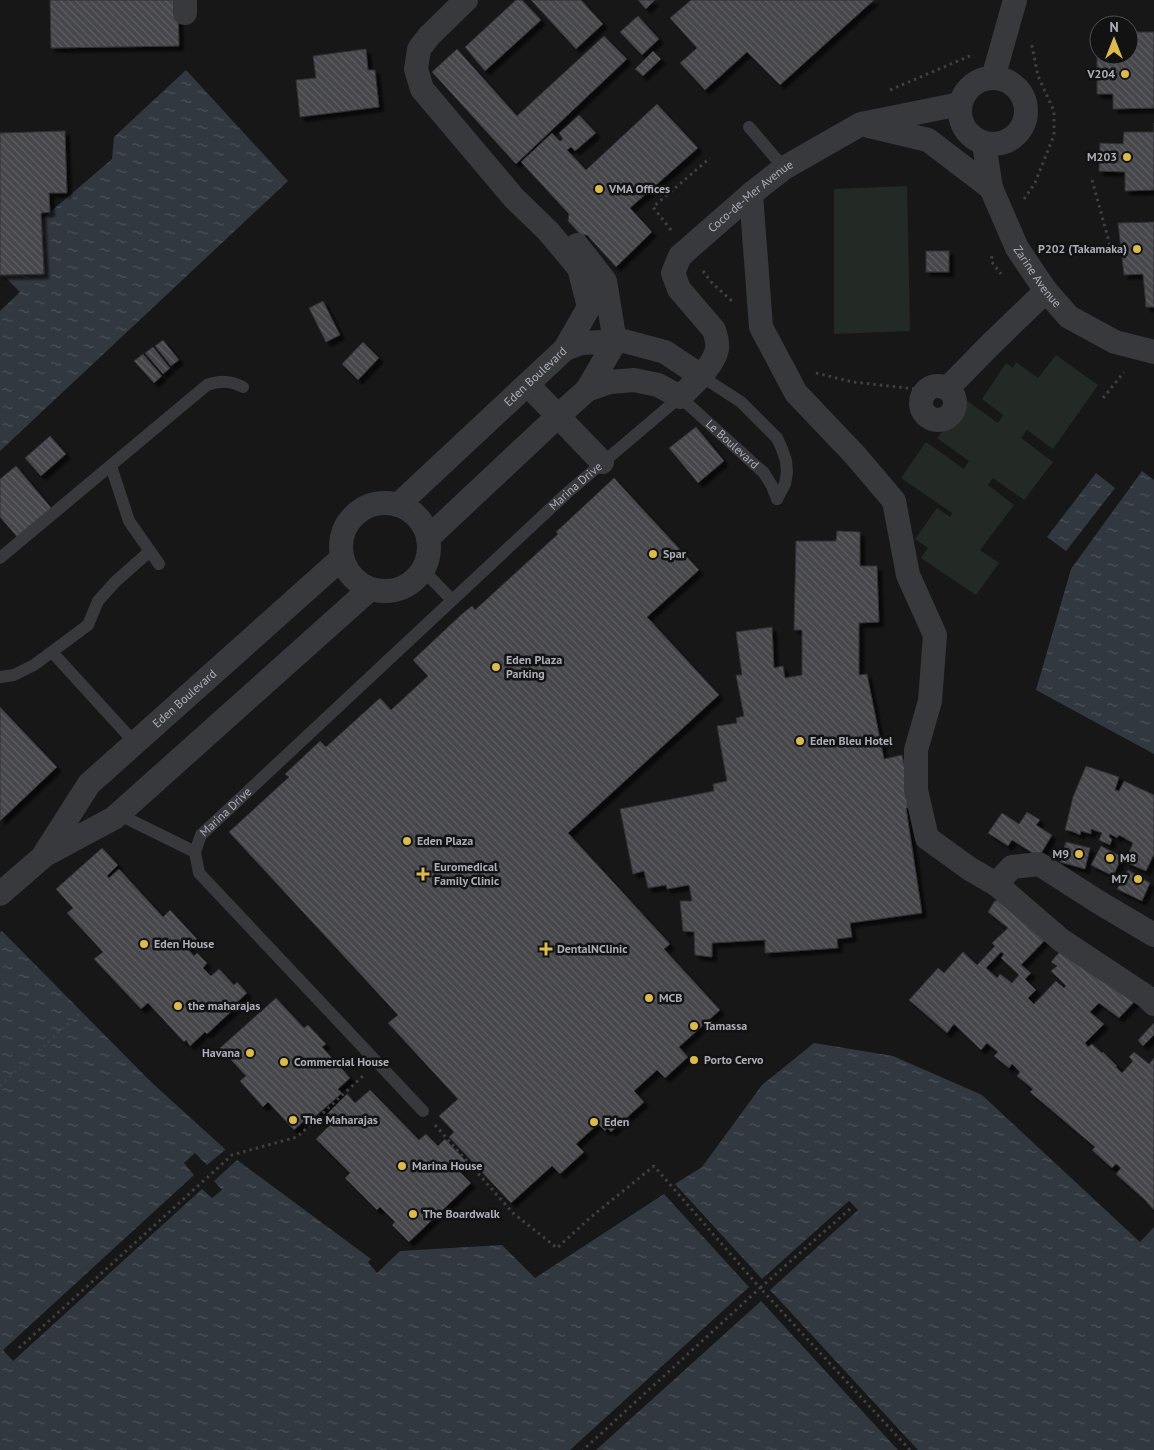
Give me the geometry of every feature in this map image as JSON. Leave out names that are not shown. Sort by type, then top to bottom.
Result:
[{"type":"street","points":[[466,0],[429,36],[419,50],[416,68],[422,88],[514,198],[548,231],[579,268],[589,308],[565,349]]},
{"type":"street","points":[[993,78],[1015,0]]},
{"type":"street","points":[[993,78],[1004,80],[1014,85],[1022,94],[1026,104],[1027,115],[1017,135],[1007,142],[996,145],[984,144],[971,136],[962,124],[959,115],[960,104],[964,94],[972,85],[982,80],[993,78]]},
{"type":"street","name":"Coco-de-Mer Avenue","points":[[701,376],[715,356],[716,336],[714,330],[678,289],[673,272],[680,256],[750,194],[784,168],[861,124],[960,104]]},
{"type":"street","points":[[861,124],[928,140],[991,188]]},
{"type":"street","name":"Zarine Avenue","points":[[984,144],[991,188],[1017,248],[1046,291],[1069,317],[1115,342],[1145,349]]},
{"type":"street","points":[[428,538],[587,390],[615,342],[605,281],[564,228],[480,156]]},
{"type":"street","points":[[750,194],[761,328],[796,393],[855,455],[894,502],[908,575],[935,634],[930,701],[916,750],[916,790],[927,838],[996,884],[1060,940],[1147,997],[1154,1004]]},
{"type":"street","points":[[948,389],[1046,291]]},
{"type":"street","name":"Eden Boulevard","points":[[398,505],[565,349],[582,343],[624,341],[665,352],[701,376]]},
{"type":"street","name":"Marina Drive","points":[[680,396],[701,376]]},
{"type":"street","points":[[587,390],[610,382],[634,380],[658,385],[680,396]]},
{"type":"street","points":[[528,385],[602,462]]},
{"type":"street","points":[[383,503],[398,505],[412,512],[422,524],[428,538],[428,554],[423,570],[409,584],[390,591],[370,589],[357,582],[348,571],[342,558],[340,542],[345,527],[355,514],[368,506],[383,503]]},
{"type":"street","name":"Eden Boulevard","points":[[44,855],[89,784],[342,558]]},
{"type":"street","name":"Eden Boulevard","points":[[0,894],[44,855],[114,818],[370,589]]},
{"type":"street","points":[[996,884],[1012,867],[1039,864],[1100,904],[1154,935]]},
{"type":"lane","points":[[749,127],[784,168]]},
{"type":"lane","name":"Le Boulevard","points":[[680,396],[754,462],[764,473],[777,499],[785,484],[787,472],[786,461],[777,438],[740,402],[701,376]]},
{"type":"lane","points":[[0,558],[207,385],[222,381],[243,388]]},
{"type":"lane","name":"Marina Drive","points":[[423,1111],[199,873],[195,852],[201,835],[567,493],[680,396]]},
{"type":"lane","points":[[111,466],[129,521],[159,564]]},
{"type":"lane","points":[[0,677],[14,674],[34,665],[88,626],[98,601],[115,582],[150,551]]},
{"type":"lane","points":[[423,570],[452,600]]},
{"type":"lane","points":[[52,652],[135,743]]},
{"type":"lane","points":[[118,814],[195,852]]},
{"type":"path","points":[[1003,277],[991,261],[995,242],[1035,183],[1054,135],[1054,111],[1038,76],[1030,34]]},
{"type":"path","points":[[1092,180],[1110,245]]},
{"type":"path","points":[[1103,398],[1129,365],[1145,349]]},
{"type":"path","points":[[0,1086],[82,1012]]},
{"type":"path","points":[[18,1348],[232,1155],[298,1136],[378,1062]]},
{"type":"path","points":[[423,1111],[513,1213],[557,1248],[591,1217],[654,1166],[760,1288],[910,1450]]},
{"type":"path","points":[[583,1450],[760,1288],[850,1209]]},
{"type":"shaded area","points":[[907,186],[910,331],[834,334],[834,189]]},
{"type":"shaded area","points":[[1056,355],[1098,385],[1053,449],[1027,430],[1021,438],[1053,462],[1024,500],[993,478],[988,485],[1014,505],[980,550],[999,563],[976,595],[921,558],[928,548],[915,539],[937,508],[950,517],[952,513],[901,478],[926,442],[964,469],[969,461],[937,438],[966,400],[998,423],[1003,415],[982,399],[1006,363],[1013,368],[1016,362],[1038,378]]},
{"type":"water","points":[[186,70],[288,181],[0,451],[0,311],[20,292],[0,272],[0,255],[112,159],[114,137]]},
{"type":"water","points":[[1142,471],[1154,480],[1154,754],[1036,690],[1071,569]]},
{"type":"water","points":[[1096,473],[1115,488],[1066,551],[1047,537]]},
{"type":"water","points":[[2,931],[150,1081],[237,1160],[371,1259],[368,1262],[377,1273],[400,1251],[502,1245],[535,1278],[702,1167],[762,1085],[814,1043],[893,1056],[982,1095],[1140,1242],[1154,1227],[1154,1450],[0,1450],[0,932]]},
{"type":"pier","points":[[226,1149],[237,1160],[214,1181],[222,1190],[212,1198],[202,1189],[13,1361],[3,1350],[194,1175],[184,1163],[195,1153],[207,1165]]},
{"type":"pier","points":[[675,1184],[762,1279],[849,1201],[858,1210],[770,1290],[918,1450],[898,1450],[761,1301],[596,1450],[570,1450],[749,1287],[664,1194]]},
{"type":"building","points":[[50,0],[178,0],[179,46],[51,48]]},
{"type":"building","points":[[516,0],[522,0],[541,20],[485,71],[465,47]]},
{"type":"building","points":[[531,0],[581,0],[603,24],[576,49]]},
{"type":"building","points":[[638,0],[655,0],[646,9]]},
{"type":"building","points":[[691,0],[874,0],[780,85],[747,52],[705,90],[680,63],[697,48],[670,18]]},
{"type":"building","points":[[638,16],[659,39],[642,55],[620,32]]},
{"type":"building","name":"V204","points":[[1139,32],[1154,32],[1154,108],[1113,109],[1113,94],[1097,94],[1097,65],[1139,65]]},
{"type":"building","points":[[604,36],[627,59],[516,164],[432,72],[457,49],[517,116]]},
{"type":"building","points":[[366,49],[368,70],[375,70],[379,107],[300,117],[296,80],[316,78],[313,56]]},
{"type":"building","points":[[653,51],[661,59],[643,76],[635,69]]},
{"type":"building","name":"VMA Offices","points":[[657,104],[698,148],[630,208],[652,232],[616,267],[587,235],[581,235],[568,221],[569,214],[521,162],[552,133],[560,141],[563,139],[559,133],[579,115],[596,133],[575,151],[571,147],[567,150],[586,170]]},
{"type":"building","points":[[65,131],[67,193],[49,193],[50,212],[41,213],[44,274],[0,275],[0,133]]},
{"type":"building","name":"M203","points":[[1124,132],[1154,132],[1154,190],[1125,191],[1125,172],[1099,171],[1100,143],[1123,144]]},
{"type":"building","name":"P202 (Takamaka)","points":[[1154,222],[1154,307],[1146,307],[1143,274],[1124,275],[1118,223]]},
{"type":"building","points":[[926,251],[949,251],[949,272],[926,272]]},
{"type":"building","points":[[323,301],[340,335],[326,342],[309,308]]},
{"type":"building","points":[[163,340],[179,360],[171,366],[155,346]]},
{"type":"building","points":[[363,342],[379,358],[358,380],[342,364]]},
{"type":"building","points":[[153,347],[170,368],[163,374],[145,353]]},
{"type":"building","points":[[143,354],[162,376],[154,383],[134,361]]},
{"type":"building","points":[[696,427],[724,461],[698,483],[669,448]]},
{"type":"building","points":[[50,436],[66,454],[41,476],[25,458]]},
{"type":"building","points":[[16,466],[53,510],[19,539],[0,517],[0,479]]},
{"type":"building","name":"Eden Plaza","points":[[614,478],[699,570],[647,617],[719,695],[568,833],[670,944],[664,949],[720,1010],[679,1047],[688,1057],[665,1078],[657,1070],[634,1091],[644,1102],[611,1132],[607,1128],[605,1131],[598,1124],[576,1144],[584,1152],[560,1174],[552,1166],[511,1203],[449,1137],[454,1132],[439,1116],[458,1099],[388,1023],[398,1015],[229,832],[289,777],[285,774],[320,741],[326,747],[380,698],[391,710],[428,676],[413,660],[462,614],[472,606],[475,610],[558,534],[556,532]]},
{"type":"building","name":"Eden Bleu Hotel","points":[[837,531],[860,532],[860,566],[877,566],[879,622],[859,623],[859,675],[867,674],[884,759],[902,755],[913,807],[906,808],[922,913],[850,923],[852,937],[837,939],[838,948],[765,953],[765,940],[712,943],[712,957],[695,955],[694,932],[683,931],[680,901],[692,901],[689,885],[667,889],[666,885],[648,888],[644,871],[633,874],[620,809],[714,791],[713,784],[727,781],[717,726],[737,723],[736,718],[744,716],[736,675],[742,675],[736,632],[772,627],[774,668],[783,666],[785,678],[802,675],[802,630],[794,630],[796,541],[836,541]]},
{"type":"building","points":[[0,707],[57,767],[0,821]]},
{"type":"building","points":[[1086,766],[1119,777],[1115,790],[1119,791],[1124,781],[1154,795],[1154,856],[1146,871],[1125,862],[1133,843],[1119,835],[1117,838],[1110,834],[1109,837],[1112,839],[1110,845],[1099,840],[1102,833],[1091,829],[1091,834],[1081,831],[1080,835],[1065,830],[1073,797]]},
{"type":"building","points":[[1027,812],[1040,820],[1036,825],[1052,835],[1039,857],[1012,840],[1008,846],[988,833],[1002,813],[1019,824]]},
{"type":"building","points":[[1066,842],[1090,848],[1085,869],[1060,862]]},
{"type":"building","points":[[1101,846],[1122,857],[1113,876],[1091,865]]},
{"type":"building","name":"Eden House","points":[[102,848],[118,865],[107,876],[109,878],[119,869],[163,917],[170,910],[197,939],[187,948],[194,956],[197,953],[207,963],[203,968],[211,976],[219,969],[234,985],[237,982],[247,993],[233,1006],[235,1008],[207,1034],[205,1032],[190,1046],[148,1003],[141,1009],[94,959],[103,952],[67,913],[73,908],[56,889]]},
{"type":"building","points":[[1128,870],[1150,883],[1142,901],[1117,889]]},
{"type":"building","points":[[1004,895],[1047,938],[1021,965],[1031,973],[1025,979],[1036,990],[1028,998],[1034,1004],[1056,981],[1064,988],[1066,986],[1051,971],[1057,966],[1051,962],[1063,948],[1137,999],[1119,1018],[1099,1003],[1090,1012],[1104,1024],[1085,1043],[1088,1047],[1092,1044],[1103,1052],[1122,1073],[1133,1061],[1129,1057],[1134,1052],[1149,1064],[1154,1058],[1154,1210],[1116,1174],[1121,1168],[1116,1164],[1112,1168],[1092,1150],[1095,1147],[1030,1092],[1033,1089],[1017,1076],[1020,1072],[1012,1064],[1009,1068],[994,1056],[998,1052],[987,1043],[981,1050],[954,1024],[947,1033],[909,1000],[938,968],[944,973],[963,952],[977,965],[995,946],[992,943],[1008,928],[988,912],[994,902]],"holes":[[[1001,952],[1004,954],[1001,958],[1019,975],[1012,983],[1000,974],[997,978],[986,968]]]},
{"type":"building","name":"Commercial House","points":[[276,998],[304,1028],[308,1025],[326,1044],[322,1047],[350,1078],[338,1089],[342,1093],[309,1122],[306,1119],[294,1130],[268,1102],[263,1107],[240,1081],[246,1076],[220,1048]]},
{"type":"building","points":[[1154,1023],[1154,1035],[1143,1046],[1138,1040]]},
{"type":"building","name":"Marina House","points":[[370,1090],[419,1140],[426,1134],[438,1146],[445,1139],[467,1162],[458,1170],[471,1183],[409,1242],[392,1225],[395,1222],[380,1207],[377,1210],[345,1178],[350,1173],[316,1139],[332,1123],[325,1116],[347,1094],[355,1103]]},
{"type":"place","name":"V204","points":[[1125,74]]},
{"type":"place","name":"M203","points":[[1127,157]]},
{"type":"place","name":"VMA Offices","points":[[599,189]]},
{"type":"place","name":"P202 (Takamaka)","points":[[1137,249]]},
{"type":"place","name":"Spar","points":[[653,554]]},
{"type":"place","name":"Eden Plaza Parking","points":[[496,667]]},
{"type":"place","name":"Eden Bleu Hotel","points":[[800,741]]},
{"type":"place","name":"Eden Plaza","points":[[407,841]]},
{"type":"place","name":"M9","points":[[1079,854]]},
{"type":"place","name":"M8","points":[[1110,858]]},
{"type":"place","name":"Euromedical Family Clinic","points":[[423,874]]},
{"type":"place","name":"M7","points":[[1138,879]]},
{"type":"place","name":"Eden House","points":[[144,944]]},
{"type":"place","name":"DentalNClinic","points":[[546,949]]},
{"type":"place","name":"MCB","points":[[649,998]]},
{"type":"place","name":"the maharajas","points":[[178,1006]]},
{"type":"place","name":"Tamassa","points":[[694,1026]]},
{"type":"place","name":"Havana","points":[[250,1053]]},
{"type":"place","name":"Porto Cervo","points":[[694,1060]]},
{"type":"place","name":"Commercial House","points":[[284,1062]]},
{"type":"place","name":"The Maharajas","points":[[293,1120]]},
{"type":"place","name":"Eden","points":[[594,1122]]},
{"type":"place","name":"Marina House","points":[[402,1166]]},
{"type":"place","name":"The Boardwalk","points":[[413,1214]]}]
